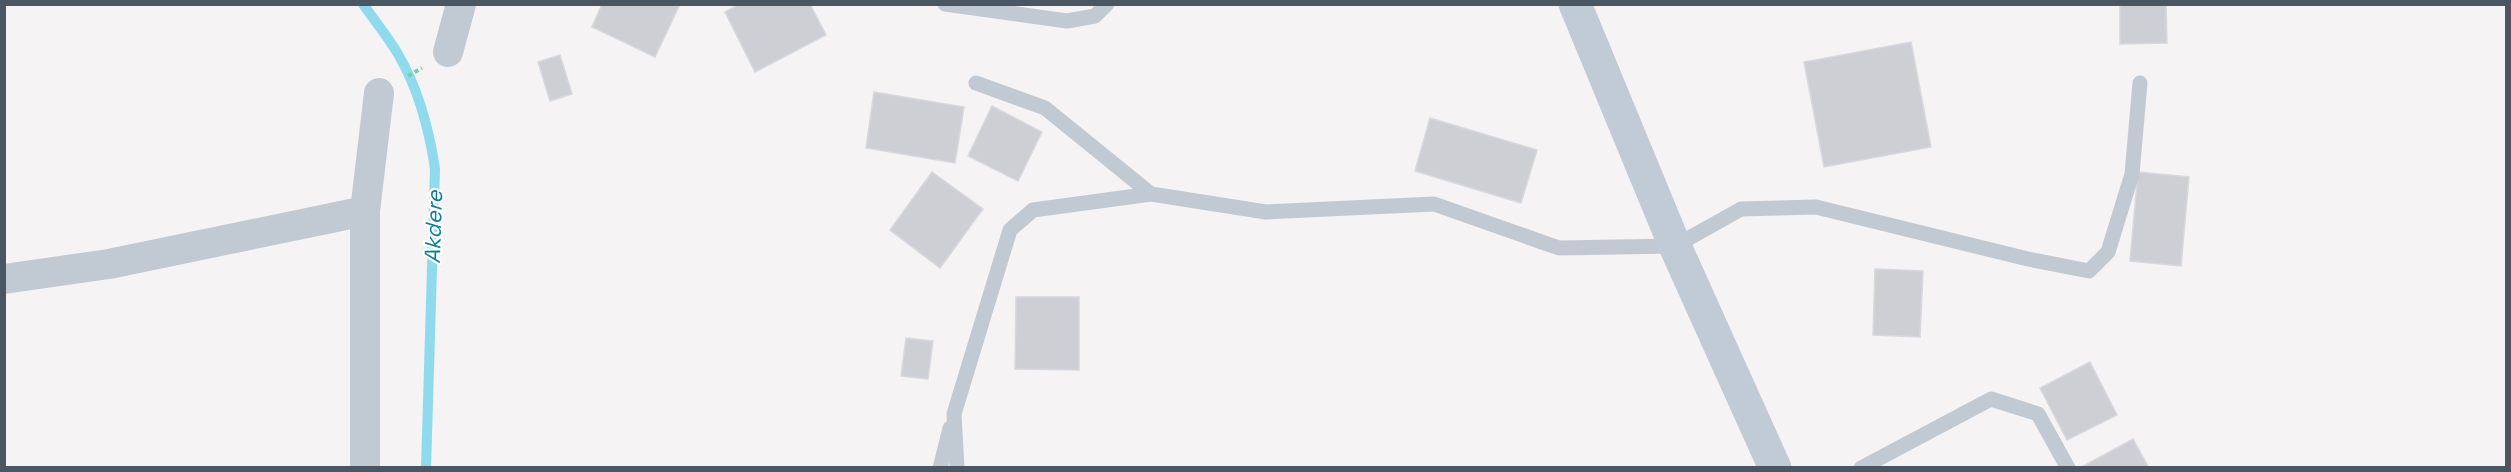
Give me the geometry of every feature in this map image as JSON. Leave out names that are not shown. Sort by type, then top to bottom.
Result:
[{"type":"main road","points":[[1578,12],[1675,246],[1775,468]]},
{"type":"street","points":[[448,52],[461,4]]},
{"type":"street","points":[[365,468],[365,211],[379,93]]},
{"type":"street","points":[[4,279],[109,264],[365,211]]},
{"type":"lane","points":[[945,4],[1067,21],[1095,16],[1107,4]]},
{"type":"lane","points":[[976,83],[1045,108],[1151,194]]},
{"type":"lane","points":[[940,468],[954,414],[1010,230],[1033,210],[1151,194],[1266,212],[1434,204],[1559,248],[1675,246],[1741,209],[1816,207],[2028,260],[2089,271],[2108,252],[2132,174],[2140,83]]},
{"type":"lane","points":[[1861,468],[1990,399],[2038,414],[2068,468]]},
{"type":"lane","points":[[954,414],[957,468]]},
{"type":"path","points":[[379,93],[448,52]]},
{"type":"building","points":[[602,4],[680,4],[655,57],[592,27]]},
{"type":"building","points":[[739,4],[810,4],[826,35],[755,72],[725,12]]},
{"type":"building","points":[[2120,4],[2166,4],[2167,43],[2120,44]]},
{"type":"building","points":[[1911,42],[1931,147],[1824,167],[1804,62]]},
{"type":"building","points":[[560,55],[572,94],[550,101],[538,62]]},
{"type":"building","points":[[874,92],[964,107],[955,163],[866,148]]},
{"type":"building","points":[[992,106],[1042,132],[1018,181],[968,156]]},
{"type":"building","points":[[1430,118],[1537,150],[1521,203],[1415,171]]},
{"type":"building","points":[[932,172],[983,209],[940,268],[890,230]]},
{"type":"building","points":[[2138,172],[2189,177],[2181,266],[2130,261]]},
{"type":"building","points":[[1875,269],[1923,271],[1920,337],[1873,335]]},
{"type":"building","points":[[1016,297],[1079,297],[1079,370],[1015,369]]},
{"type":"building","points":[[906,338],[933,341],[928,379],[901,376]]},
{"type":"building","points":[[2090,362],[2117,415],[2067,440],[2040,388]]},
{"type":"building","points":[[2133,439],[2149,468],[2080,468]]},
{"type":"waterway","name":"Akdere","points":[[363,4],[394,48],[412,81],[430,139],[435,169],[426,468]]}]
